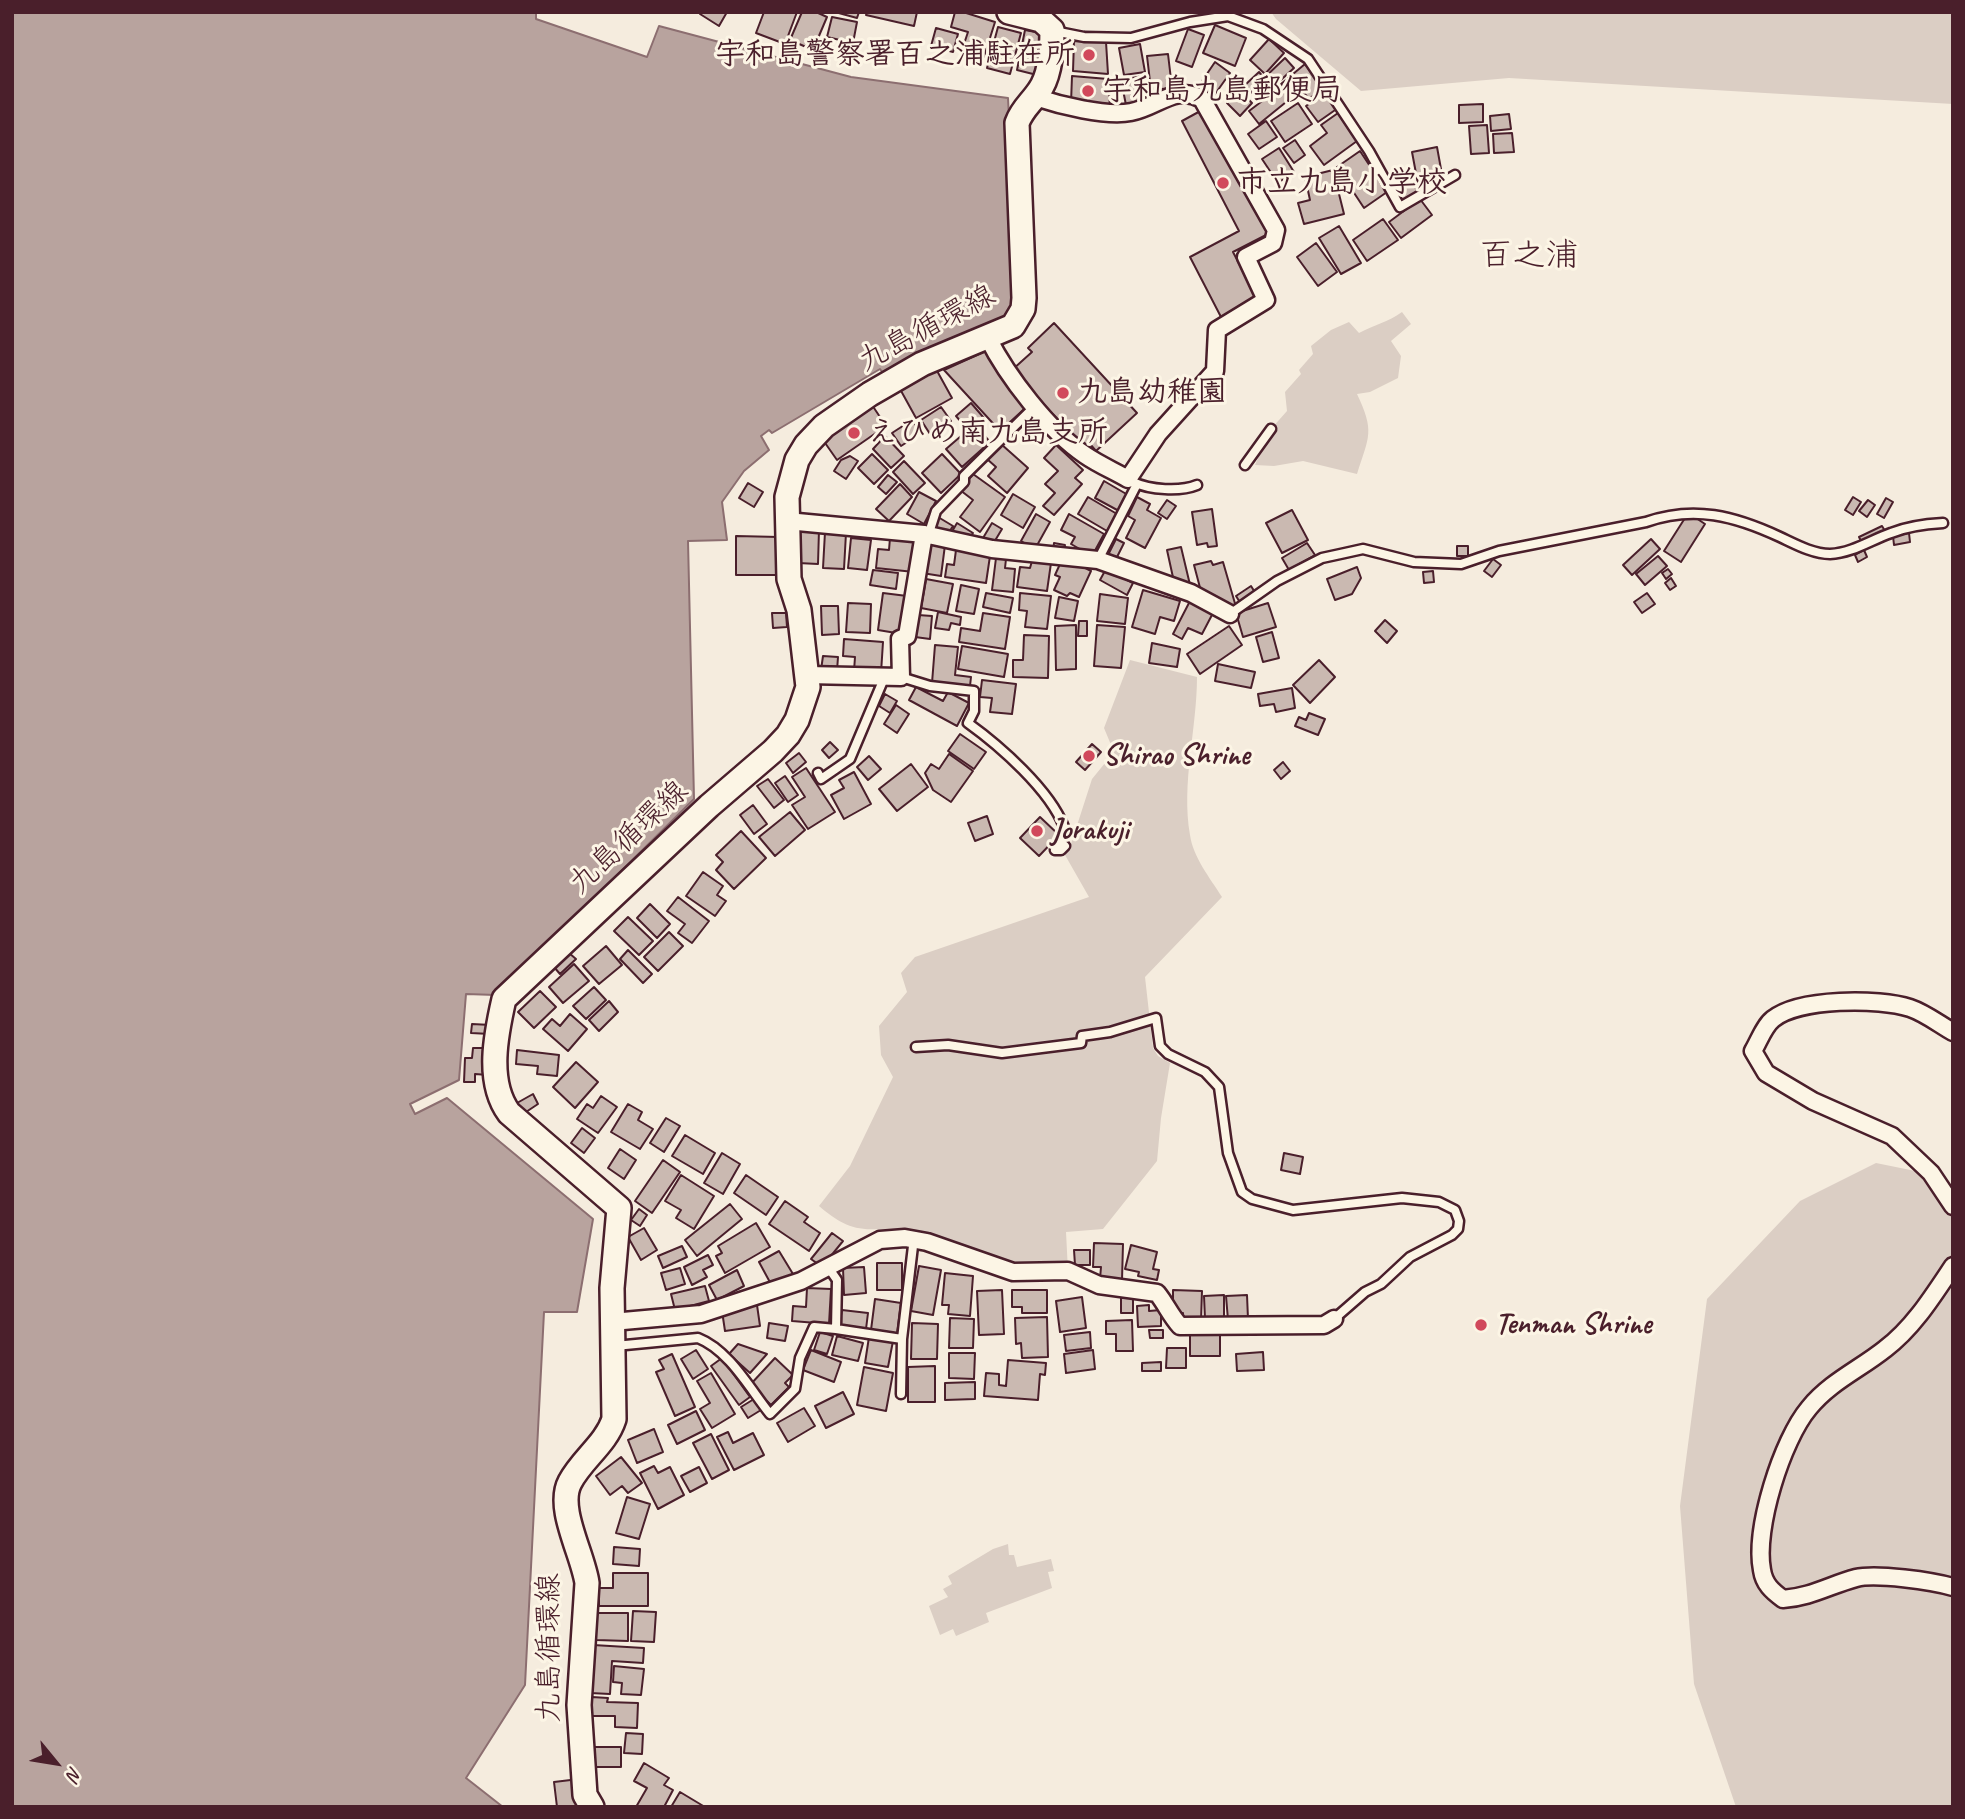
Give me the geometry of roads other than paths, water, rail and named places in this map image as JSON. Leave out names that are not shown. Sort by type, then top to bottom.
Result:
[{"type":"main road","points":[[1009,12],[1041,20],[1052,30]]},
{"type":"main road","name":"九島循環線","points":[[592,1807],[585,1795],[579,1705],[587,1583],[566,1504],[570,1482],[611,1428],[615,1408],[612,1288],[619,1208],[509,1114],[501,1103],[495,1072],[498,1024],[504,999],[709,806],[789,735],[808,687],[799,610],[789,579],[787,497],[797,460],[806,445],[824,426],[870,394],[922,364],[1013,326],[1023,309],[1017,123],[1021,111],[1035,97],[1046,79],[1052,30]]},
{"type":"street","points":[[988,338],[1001,364],[1060,435],[1083,454],[1132,482],[1158,434],[1215,371],[1217,330],[1266,300],[1246,257],[1273,243],[1276,230],[1202,99],[1191,93],[1181,93],[1132,112],[1120,113],[1062,106],[1035,97]]},
{"type":"street","points":[[787,521],[926,535],[992,549],[1098,560],[1191,593],[1230,614]]},
{"type":"street","points":[[807,674],[893,677],[900,639],[907,636],[926,535]]},
{"type":"street","points":[[1953,1032],[1912,1008],[1836,1001],[1788,1009],[1771,1020],[1753,1051],[1766,1073],[1813,1101],[1892,1136],[1931,1173],[1953,1206]]},
{"type":"street","points":[[612,1322],[701,1314],[801,1281],[880,1240],[905,1238],[927,1241],[1013,1272],[1068,1271],[1099,1285],[1157,1293],[1167,1305],[1170,1316],[1180,1326],[1324,1325],[1334,1319]]},
{"type":"street","points":[[1953,1266],[1925,1308],[1886,1349],[1842,1377],[1809,1408],[1785,1446],[1760,1542],[1762,1572],[1769,1589],[1783,1599],[1804,1597],[1859,1577],[1928,1580],[1953,1587]]},
{"type":"lane","points":[[1052,30],[1084,37],[1131,38],[1190,22],[1228,16],[1263,29],[1308,59],[1369,152],[1400,207],[1455,175]]},
{"type":"lane","points":[[926,535],[936,511],[964,482],[964,477],[1035,406]]},
{"type":"lane","points":[[1245,465],[1271,429]]},
{"type":"lane","points":[[1098,560],[1132,482],[1150,488],[1187,488],[1197,485]]},
{"type":"lane","points":[[1230,614],[1277,581],[1322,558],[1363,549],[1414,562],[1461,564],[1499,551],[1646,522],[1668,514],[1703,513],[1746,523],[1806,549],[1830,554],[1861,547],[1892,532],[1916,525],[1943,523]]},
{"type":"lane","points":[[818,773],[821,779],[850,759],[893,677],[930,686],[974,691],[974,711],[968,723],[992,741],[1037,786],[1064,827],[1064,833],[1055,850],[1061,850],[1065,846]]},
{"type":"lane","points":[[916,1047],[947,1045],[1002,1053],[1081,1043],[1082,1036],[1110,1032],[1156,1018],[1160,1046],[1168,1054],[1205,1072],[1219,1087],[1228,1153],[1242,1192],[1252,1199],[1293,1210],[1402,1198],[1439,1202],[1455,1210],[1459,1221],[1458,1228],[1452,1235],[1410,1256],[1381,1284],[1365,1292],[1334,1319]]},
{"type":"lane","points":[[901,1394],[902,1339],[913,1246]]},
{"type":"lane","points":[[828,1267],[837,1280],[836,1329]]},
{"type":"lane","points":[[612,1346],[698,1338],[708,1342],[728,1361],[770,1414],[795,1389],[800,1358],[814,1327],[902,1339]]},
{"type":"place","name":"宇和島警察署百之浦駐在所","points":[[1089,55]]},
{"type":"place","name":"宇和島九島郵便局","points":[[1088,91]]},
{"type":"place","name":"市立九島小学校","points":[[1223,183]]},
{"type":"place","name":"九島幼稚園","points":[[1063,393]]},
{"type":"place","name":"えひめ南九島支所","points":[[854,433]]},
{"type":"place","name":"Shirao Shrine","points":[[1089,756]]},
{"type":"place","name":"Jorakuji","points":[[1037,831]]},
{"type":"place","name":"Tenman Shrine","points":[[1481,1325]]},
{"type":"district","name":"百之浦","points":[[1529,256]]}]
